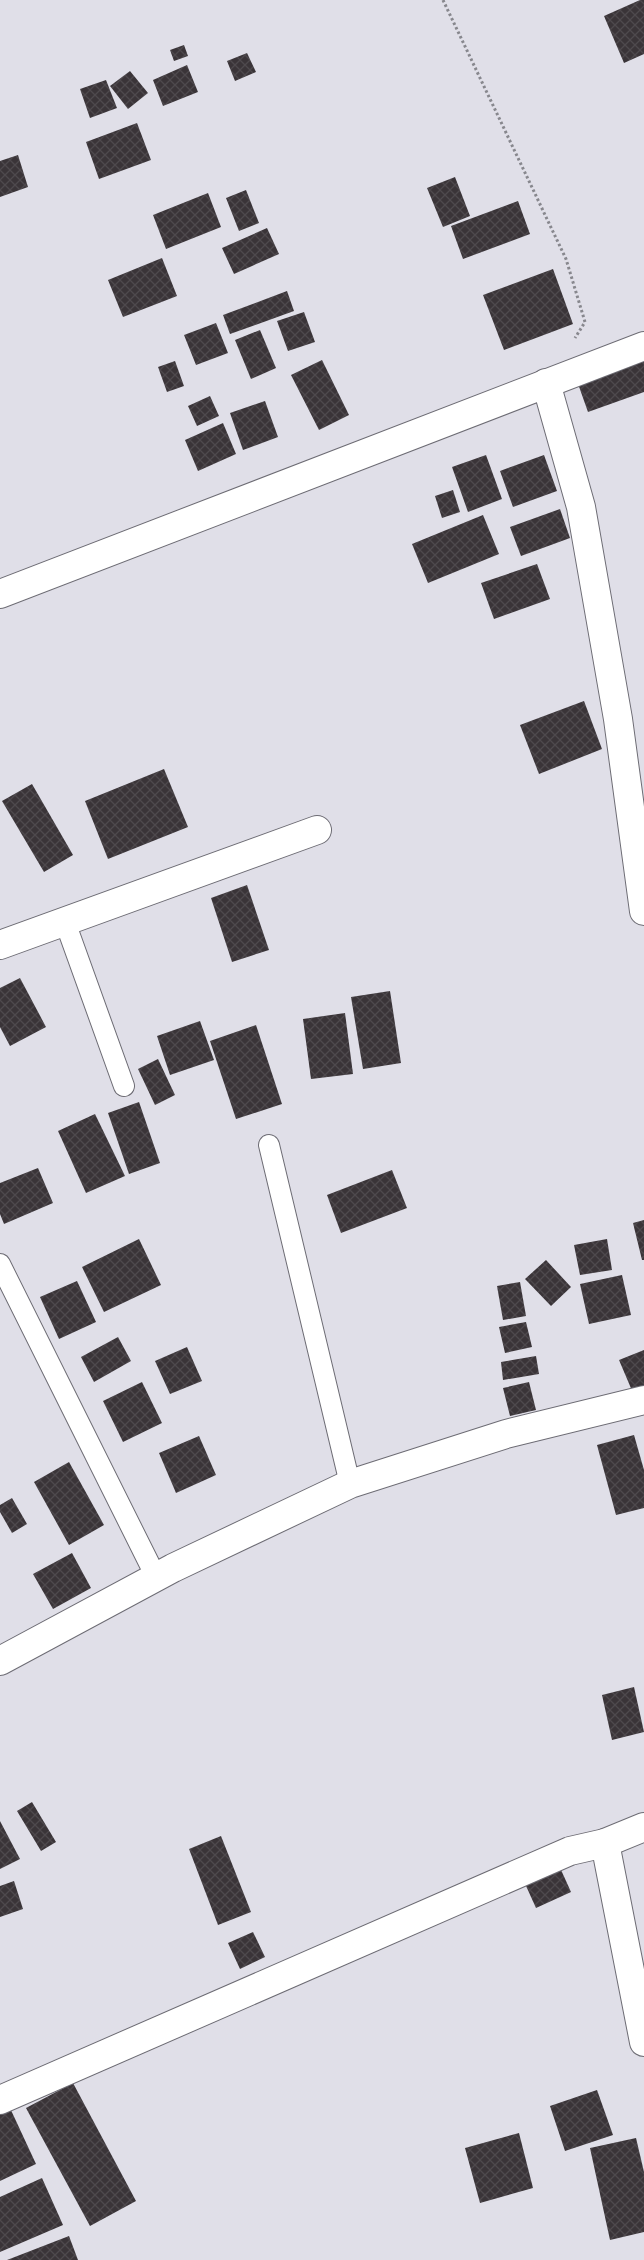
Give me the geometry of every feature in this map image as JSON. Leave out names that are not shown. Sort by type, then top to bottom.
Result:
[{"type":"street","points":[[0,594],[644,346]]},
{"type":"street","points":[[546,383],[581,507],[618,719],[644,911]]},
{"type":"street","points":[[0,945],[317,830]]},
{"type":"street","points":[[0,1661],[156,1577],[350,1484],[506,1434],[644,1400]]},
{"type":"street","points":[[0,2100],[570,1851],[604,1842],[644,1827]]},
{"type":"street","points":[[604,1842],[644,2042]]},
{"type":"lane","points":[[64,922],[124,1086]]},
{"type":"lane","points":[[269,1145],[350,1484]]},
{"type":"lane","points":[[0,1264],[156,1577]]},
{"type":"path","points":[[443,0],[566,258],[585,322],[546,383]]},
{"type":"building","points":[[644,0],[644,54],[624,63],[604,16]]},
{"type":"building","points":[[184,45],[188,56],[174,61],[170,50]]},
{"type":"building","points":[[247,53],[256,72],[235,81],[227,61]]},
{"type":"building","points":[[187,65],[198,92],[163,106],[153,80]]},
{"type":"building","points":[[130,71],[148,93],[128,109],[110,86]]},
{"type":"building","points":[[106,80],[117,108],[90,118],[80,89]]},
{"type":"building","points":[[137,123],[151,160],[99,179],[86,142]]},
{"type":"building","points":[[18,155],[28,187],[0,197],[0,161]]},
{"type":"building","points":[[455,177],[470,216],[443,227],[427,188]]},
{"type":"building","points":[[246,190],[259,223],[239,231],[226,198]]},
{"type":"building","points":[[208,193],[221,227],[166,249],[153,215]]},
{"type":"building","points":[[518,201],[530,234],[463,259],[451,226]]},
{"type":"building","points":[[267,228],[279,254],[234,274],[222,248]]},
{"type":"building","points":[[162,258],[177,296],[123,317],[108,280]]},
{"type":"building","points":[[553,269],[573,324],[504,350],[483,295]]},
{"type":"building","points":[[287,291],[294,311],[230,334],[223,315]]},
{"type":"building","points":[[304,312],[315,342],[288,351],[277,321]]},
{"type":"building","points":[[216,323],[228,353],[196,365],[184,335]]},
{"type":"building","points":[[260,330],[276,368],[251,379],[235,340]]},
{"type":"building","points":[[644,357],[644,392],[588,412],[571,364]]},
{"type":"building","points":[[322,360],[349,415],[319,430],[291,375]]},
{"type":"building","points":[[175,361],[184,386],[167,392],[158,367]]},
{"type":"building","points":[[210,396],[219,416],[197,426],[188,406]]},
{"type":"building","points":[[265,401],[278,437],[243,450],[230,413]]},
{"type":"building","points":[[223,423],[236,454],[198,471],[185,440]]},
{"type":"building","points":[[486,455],[502,499],[468,512],[452,467]]},
{"type":"building","points":[[544,455],[557,491],[513,507],[500,471]]},
{"type":"building","points":[[453,490],[460,512],[442,518],[435,496]]},
{"type":"building","points":[[560,509],[570,538],[521,556],[510,527]]},
{"type":"building","points":[[483,515],[499,554],[428,583],[412,544]]},
{"type":"building","points":[[537,564],[550,599],[494,619],[481,583]]},
{"type":"building","points":[[584,701],[602,749],[539,774],[520,725]]},
{"type":"building","points":[[164,769],[188,827],[108,859],[85,801]]},
{"type":"building","points":[[32,784],[73,855],[44,872],[2,801]]},
{"type":"building","points":[[247,885],[269,950],[232,962],[211,898]]},
{"type":"building","points":[[20,978],[46,1027],[10,1046],[0,1027],[0,988]]},
{"type":"building","points":[[390,991],[401,1063],[363,1069],[351,997]]},
{"type":"building","points":[[345,1013],[353,1074],[311,1079],[303,1019]]},
{"type":"building","points":[[200,1021],[214,1060],[170,1075],[157,1036]]},
{"type":"building","points":[[256,1025],[282,1104],[236,1119],[210,1041]]},
{"type":"building","points":[[158,1059],[175,1095],[155,1105],[138,1069]]},
{"type":"building","points":[[139,1102],[160,1163],[129,1174],[108,1113]]},
{"type":"building","points":[[95,1114],[125,1176],[86,1193],[58,1131]]},
{"type":"building","points":[[38,1168],[53,1203],[4,1224],[0,1214],[0,1183]]},
{"type":"building","points":[[392,1170],[407,1208],[341,1233],[327,1195]]},
{"type":"building","points":[[644,1220],[644,1260],[642,1260],[633,1223]]},
{"type":"building","points":[[139,1239],[161,1285],[104,1312],[82,1267]]},
{"type":"building","points":[[607,1239],[612,1270],[580,1275],[574,1245]]},
{"type":"building","points":[[546,1260],[571,1287],[551,1306],[525,1279]]},
{"type":"building","points":[[622,1275],[631,1315],[589,1324],[580,1284]]},
{"type":"building","points":[[77,1281],[96,1322],[59,1339],[40,1297]]},
{"type":"building","points":[[520,1282],[526,1316],[503,1320],[497,1286]]},
{"type":"building","points":[[526,1322],[532,1347],[505,1353],[499,1327]]},
{"type":"building","points":[[118,1337],[131,1361],[94,1382],[81,1357]]},
{"type":"building","points":[[187,1347],[202,1381],[170,1394],[155,1361]]},
{"type":"building","points":[[644,1350],[644,1388],[633,1393],[619,1360]]},
{"type":"building","points":[[536,1356],[539,1374],[503,1380],[501,1362]]},
{"type":"building","points":[[142,1382],[162,1423],[123,1442],[103,1401]]},
{"type":"building","points":[[529,1382],[536,1410],[510,1416],[503,1388]]},
{"type":"building","points":[[634,1435],[644,1470],[644,1508],[616,1515],[597,1445]]},
{"type":"building","points":[[199,1436],[216,1475],[176,1493],[159,1453]]},
{"type":"building","points":[[69,1462],[104,1525],[69,1545],[34,1482]]},
{"type":"building","points":[[12,1498],[27,1524],[12,1533],[0,1512],[0,1505]]},
{"type":"building","points":[[72,1553],[91,1588],[53,1609],[33,1574]]},
{"type":"building","points":[[634,1687],[644,1732],[612,1740],[602,1695]]},
{"type":"building","points":[[32,1802],[56,1842],[41,1851],[17,1811]]},
{"type":"building","points":[[0,1821],[20,1859],[0,1869]]},
{"type":"building","points":[[221,1836],[251,1912],[218,1925],[189,1849]]},
{"type":"building","points":[[557,1861],[571,1892],[536,1908],[522,1877]]},
{"type":"building","points":[[14,1881],[23,1909],[0,1917],[0,1886]]},
{"type":"building","points":[[253,1932],[265,1957],[240,1969],[228,1943]]},
{"type":"building","points":[[73,2083],[136,2201],[90,2226],[26,2108]]},
{"type":"building","points":[[597,2090],[613,2135],[565,2151],[550,2106]]},
{"type":"building","points":[[10,2108],[36,2164],[0,2181],[0,2113]]},
{"type":"building","points":[[519,2133],[533,2188],[480,2203],[465,2148]]},
{"type":"building","points":[[636,2138],[644,2172],[644,2232],[610,2240],[590,2148]]},
{"type":"building","points":[[42,2178],[63,2225],[0,2252],[0,2197]]},
{"type":"building","points":[[69,2236],[78,2260],[7,2260]]}]
